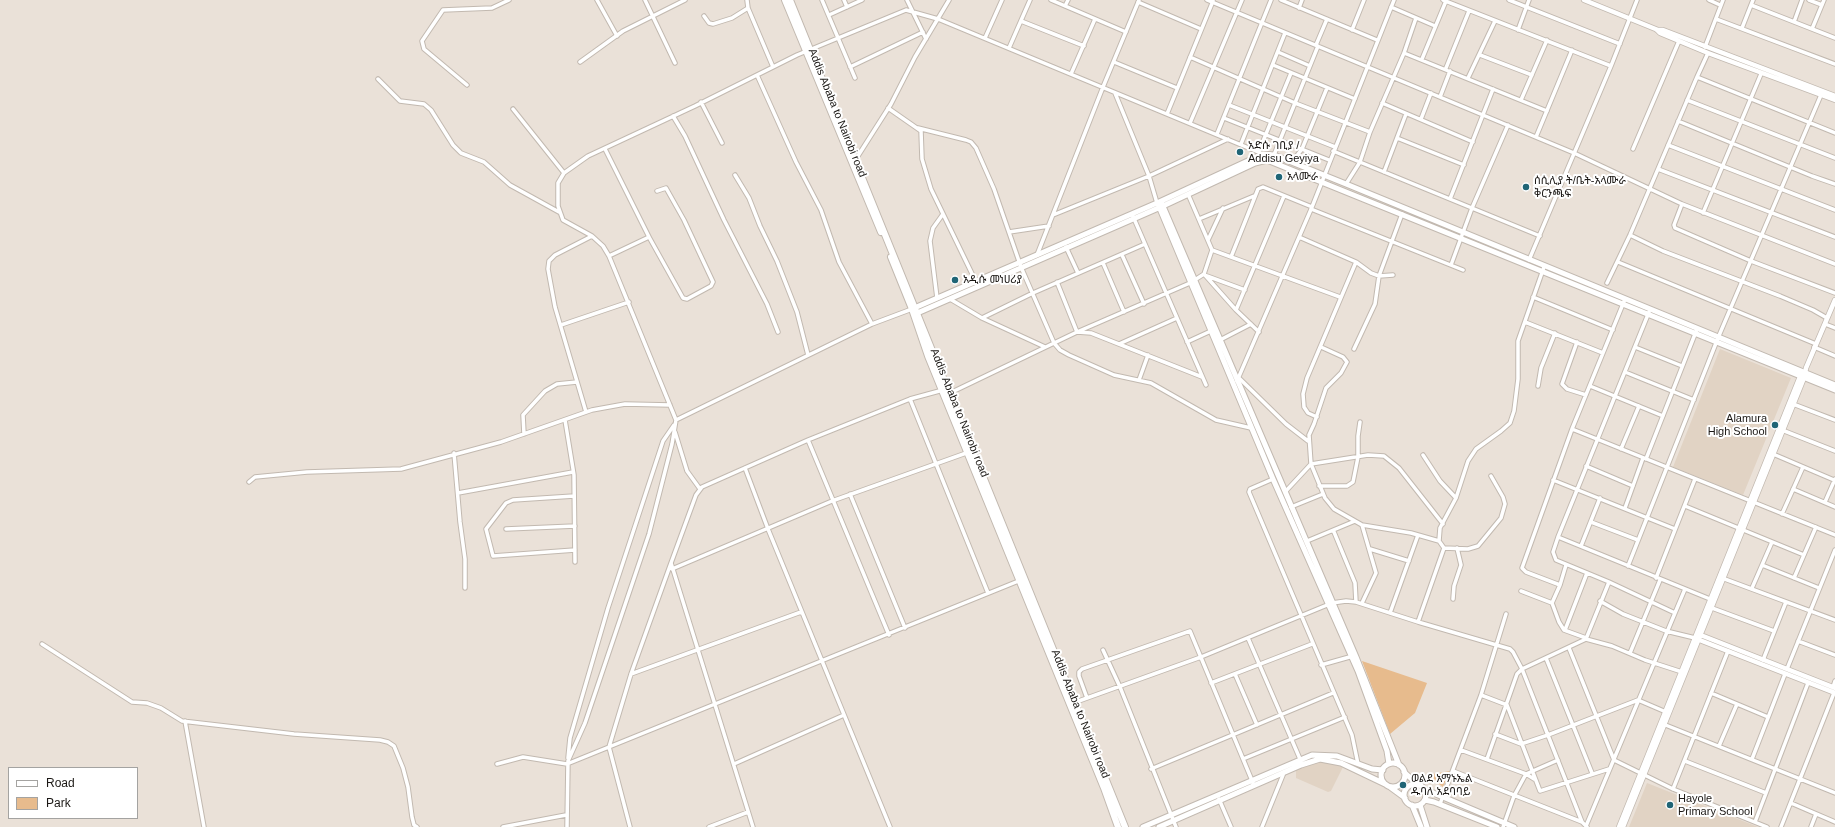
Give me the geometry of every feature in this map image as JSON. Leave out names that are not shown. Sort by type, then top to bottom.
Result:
[{"type":"highway","name":"Addis Ababa to Nairobi road","points":[[785,0],[856,159],[915,311],[942,389],[971,451]]},
{"type":"highway","name":"Addis Ababa to Nairobi road","points":[[790,0],[808,50],[950,393],[971,451],[1023,580],[1118,827]]},
{"type":"highway","name":"Addis Ababa to Nairobi road","points":[[1023,580],[1076,702],[1125,827]]},
{"type":"main road","points":[[1160,205],[1261,152],[1274,155],[1696,332],[1835,385]]},
{"type":"main road","points":[[915,311],[937,298],[977,284],[1065,245],[1188,194],[1262,160],[1273,161],[1402,214],[1529,260],[1543,269]]},
{"type":"main road","points":[[1160,205],[1213,330],[1251,428],[1353,656],[1399,765],[1404,772],[1424,789],[1503,825],[1514,827]]},
{"type":"main road","points":[[1021,265],[1037,255],[1065,245]]},
{"type":"main road","points":[[915,311],[950,299],[977,284]]},
{"type":"main road","points":[[1213,330],[1220,340],[1238,380],[1307,541],[1330,604]]},
{"type":"main road","points":[[1803,374],[1835,390]]},
{"type":"main road","points":[[1353,656],[1386,747],[1389,764]]},
{"type":"main road","points":[[1143,827],[1218,796],[1283,775],[1312,755],[1329,754],[1372,769],[1383,770]]},
{"type":"main road","points":[[1160,827],[1220,802],[1304,760],[1320,760],[1334,761],[1371,776],[1387,785],[1412,805],[1421,827]]},
{"type":"main road","points":[[1389,764],[1399,765]]},
{"type":"main road","points":[[1389,764],[1383,770],[1381,776],[1387,785],[1394,787],[1401,783],[1405,776],[1404,772]]},
{"type":"main road","points":[[1405,798],[1406,790],[1413,785],[1418,785]]},
{"type":"main road","points":[[1420,805],[1424,800],[1424,789]]},
{"type":"main road","points":[[1424,800],[1440,804],[1497,827]]},
{"type":"main road","points":[[1412,805],[1420,805]]},
{"type":"main road","points":[[1420,805],[1427,827]]},
{"type":"street","points":[[467,85],[424,49],[422,42],[443,10],[492,8],[509,0]]},
{"type":"street","points":[[597,0],[617,36]]},
{"type":"street","points":[[646,0],[675,62]]},
{"type":"street","points":[[580,62],[623,31],[654,17],[685,0]]},
{"type":"street","points":[[747,0],[748,8],[772,67]]},
{"type":"street","points":[[822,0],[855,78]]},
{"type":"street","points":[[844,0],[847,7]]},
{"type":"street","points":[[829,15],[862,0]]},
{"type":"street","points":[[907,0],[926,39]]},
{"type":"street","points":[[856,159],[888,108],[949,0]]},
{"type":"street","points":[[985,38],[1002,0]]},
{"type":"street","points":[[1008,48],[1030,0]]},
{"type":"street","points":[[1051,0],[1126,32]]},
{"type":"street","points":[[1066,6],[1068,0]]},
{"type":"street","points":[[1207,0],[1213,1],[1368,68],[1393,77],[1574,153],[1649,190],[1682,204],[1762,237],[1835,264]]},
{"type":"street","points":[[1190,123],[1242,0]]},
{"type":"street","points":[[1217,134],[1271,0]]},
{"type":"street","points":[[1281,0],[1377,40]]},
{"type":"street","points":[[1299,8],[1302,0]]},
{"type":"street","points":[[1352,30],[1364,0]]},
{"type":"street","points":[[1308,441],[1286,424],[1238,380],[1322,182],[1329,160],[1368,68],[1377,40],[1394,0]]},
{"type":"street","points":[[1509,0],[1620,44]]},
{"type":"street","points":[[1518,30],[1529,0]]},
{"type":"street","points":[[1584,0],[1630,20],[1658,30],[1663,30],[1835,96]]},
{"type":"street","points":[[1529,260],[1611,66],[1637,0]]},
{"type":"street","points":[[1709,0],[1720,5]]},
{"type":"street","points":[[1705,47],[1723,0]]},
{"type":"street","points":[[1742,28],[1753,0]]},
{"type":"street","points":[[1794,22],[1802,0]]},
{"type":"street","points":[[1809,0],[1822,5]]},
{"type":"street","points":[[1812,29],[1824,0]]},
{"type":"street","points":[[1037,255],[1103,87],[1139,1],[1201,29]]},
{"type":"street","points":[[1167,114],[1213,1]]},
{"type":"street","points":[[1422,59],[1436,26],[1444,1],[1611,66]]},
{"type":"street","points":[[1751,5],[1835,38]]},
{"type":"street","points":[[1391,7],[1436,26]]},
{"type":"street","points":[[704,16],[709,24],[713,24],[732,18],[748,8]]},
{"type":"street","points":[[559,212],[558,183],[564,173],[575,164],[808,50],[906,10],[938,19],[1261,152],[1265,134],[1291,73]]},
{"type":"street","points":[[1446,68],[1469,11]]},
{"type":"street","points":[[1346,184],[1360,162],[1370,132],[1404,53],[1416,18]]},
{"type":"street","points":[[1072,74],[1096,19]]},
{"type":"street","points":[[1274,155],[1305,79],[1327,19]]},
{"type":"street","points":[[1716,19],[1835,64]]},
{"type":"street","points":[[1021,20],[1084,46]]},
{"type":"street","points":[[1468,78],[1495,21]]},
{"type":"street","points":[[1658,30],[1660,33],[1708,53],[1835,100]]},
{"type":"street","points":[[850,66],[923,32]]},
{"type":"street","points":[[1241,144],[1285,33]]},
{"type":"street","points":[[1521,100],[1547,40]]},
{"type":"street","points":[[1633,149],[1679,41]]},
{"type":"street","points":[[1536,137],[1572,50]]},
{"type":"street","points":[[1278,52],[1310,66]]},
{"type":"street","points":[[1404,53],[1446,68],[1547,111]]},
{"type":"street","points":[[1607,283],[1612,269],[1618,262],[1630,235],[1696,76],[1708,53]]},
{"type":"street","points":[[1480,55],[1532,75]]},
{"type":"street","points":[[1190,58],[1295,103],[1370,132]]},
{"type":"street","points":[[1114,62],[1177,88]]},
{"type":"street","points":[[1273,65],[1355,99]]},
{"type":"street","points":[[1440,97],[1450,71]]},
{"type":"street","points":[[1702,212],[1762,74]]},
{"type":"street","points":[[758,75],[796,162],[821,210],[839,262],[872,324]]},
{"type":"street","points":[[1696,76],[1835,133]]},
{"type":"street","points":[[378,79],[400,101],[424,104],[431,110],[461,153],[484,162],[510,185],[559,212],[566,223],[592,236],[603,246],[609,256],[629,302],[670,405],[675,422],[649,534],[585,723],[568,762]]},
{"type":"street","points":[[1292,162],[1302,149],[1327,88]]},
{"type":"street","points":[[1450,199],[1493,89]]},
{"type":"street","points":[[1115,93],[1160,205]]},
{"type":"street","points":[[1421,119],[1430,93]]},
{"type":"street","points":[[1628,566],[1718,340],[1821,95]]},
{"type":"street","points":[[1687,100],[1835,158]]},
{"type":"street","points":[[701,102],[722,143]]},
{"type":"street","points":[[1382,103],[1473,142]]},
{"type":"street","points":[[1229,105],[1307,136],[1360,162],[1540,236]]},
{"type":"street","points":[[888,108],[918,128],[972,142],[994,190],[1021,265],[1054,343],[1068,355],[1114,375],[1151,383],[1216,420],[1251,428]]},
{"type":"street","points":[[513,109],[564,173]]},
{"type":"street","points":[[1384,172],[1406,114]]},
{"type":"street","points":[[673,116],[685,136],[724,220],[767,304],[778,332]]},
{"type":"street","points":[[1224,118],[1329,160]]},
{"type":"street","points":[[1678,121],[1835,184]]},
{"type":"street","points":[[1452,265],[1472,208],[1508,125]]},
{"type":"street","points":[[918,128],[922,136],[923,165],[931,189],[977,284]]},
{"type":"street","points":[[1397,138],[1464,165]]},
{"type":"street","points":[[1053,215],[1149,176],[1228,139]]},
{"type":"street","points":[[1668,145],[1835,210]]},
{"type":"street","points":[[605,149],[684,299],[712,285],[684,220],[666,188],[657,191]]},
{"type":"street","points":[[1658,169],[1835,237]]},
{"type":"street","points":[[735,175],[749,198],[760,226],[777,261],[797,312],[808,355]]},
{"type":"street","points":[[1231,257],[1254,196],[1258,189],[1263,188],[1463,270]]},
{"type":"street","points":[[630,827],[609,747],[631,674],[671,563],[700,489],[808,440],[910,399],[942,389],[950,393],[1077,332],[1193,282],[1205,274],[1212,250],[1188,194]]},
{"type":"street","points":[[1199,219],[1254,196]]},
{"type":"street","points":[[1236,310],[1284,196]]},
{"type":"street","points":[[1682,204],[1674,225],[1675,228],[1751,261],[1835,293]]},
{"type":"street","points":[[1208,240],[1223,208]]},
{"type":"street","points":[[937,298],[930,241],[933,228],[943,214]]},
{"type":"street","points":[[1354,349],[1375,304],[1379,276],[1402,214]]},
{"type":"street","points":[[1133,216],[1206,385]]},
{"type":"street","points":[[1009,232],[1049,226]]},
{"type":"street","points":[[1630,235],[1663,251],[1805,306],[1827,318]]},
{"type":"street","points":[[586,412],[550,286],[548,268],[549,261],[562,250],[592,236]]},
{"type":"street","points":[[609,256],[650,237]]},
{"type":"street","points":[[1299,237],[1356,262],[1371,273],[1379,276],[1393,275]]},
{"type":"street","points":[[982,318],[1057,282],[1145,244]]},
{"type":"street","points":[[1065,245],[1078,274]]},
{"type":"street","points":[[1212,250],[1340,297]]},
{"type":"street","points":[[1122,254],[1144,304]]},
{"type":"street","points":[[1317,417],[1308,413],[1304,407],[1303,400],[1307,378],[1356,262]]},
{"type":"street","points":[[1618,262],[1815,346],[1835,356]]},
{"type":"street","points":[[1103,263],[1124,312]]},
{"type":"street","points":[[1418,622],[1444,548],[1439,536],[1443,524],[1456,498],[1468,461],[1476,449],[1510,423],[1514,411],[1518,379],[1518,341],[1532,297],[1543,269]]},
{"type":"street","points":[[1205,274],[1245,290]]},
{"type":"street","points":[[1205,274],[1236,310],[1259,332]]},
{"type":"street","points":[[1057,282],[1077,332]]},
{"type":"street","points":[[1532,297],[1613,330]]},
{"type":"street","points":[[950,299],[982,318],[1045,347]]},
{"type":"street","points":[[1752,502],[1803,374],[1835,300]]},
{"type":"street","points":[[561,325],[629,302]]},
{"type":"street","points":[[1560,585],[1526,572],[1522,568],[1572,429],[1624,302]]},
{"type":"street","points":[[567,827],[566,816],[570,738],[608,608],[662,441],[675,422],[872,324],[904,313],[915,311]]},
{"type":"street","points":[[1649,312],[1554,547],[1554,557],[1566,565],[1608,582],[1675,613]]},
{"type":"street","points":[[1119,344],[1177,318]]},
{"type":"street","points":[[1525,322],[1603,353]]},
{"type":"street","points":[[1220,340],[1251,324]]},
{"type":"street","points":[[1825,324],[1835,328]]},
{"type":"street","points":[[1187,342],[1213,330]]},
{"type":"street","points":[[1077,332],[1091,333],[1202,377]]},
{"type":"street","points":[[1625,508],[1696,332]]},
{"type":"street","points":[[1538,386],[1541,368],[1554,333]]},
{"type":"street","points":[[1577,342],[1562,384],[1568,389],[1586,395]]},
{"type":"street","points":[[1321,347],[1343,357],[1347,362],[1341,373],[1326,388],[1317,417],[1308,435],[1311,464],[1323,494],[1334,509],[1362,525],[1418,535],[1440,541]]},
{"type":"street","points":[[1635,347],[1682,366]]},
{"type":"street","points":[[1139,380],[1148,355]]},
{"type":"street","points":[[1625,372],[1694,400]]},
{"type":"street","points":[[1663,724],[1666,712],[1682,672],[1712,608],[1721,578],[1773,454],[1781,429],[1794,404],[1803,374]]},
{"type":"street","points":[[524,434],[523,415],[533,402],[549,388],[566,382],[578,382]]},
{"type":"street","points":[[1590,386],[1663,416]]},
{"type":"street","points":[[910,399],[988,593]]},
{"type":"street","points":[[249,482],[255,477],[313,472],[401,469],[524,434],[586,412],[626,404],[670,405]]},
{"type":"street","points":[[1794,404],[1835,420]]},
{"type":"street","points":[[1621,449],[1639,406]]},
{"type":"street","points":[[564,420],[573,472],[575,562]]},
{"type":"street","points":[[1319,486],[1350,485],[1353,482],[1358,457],[1360,422]]},
{"type":"street","points":[[1572,429],[1835,535]]},
{"type":"street","points":[[1781,429],[1835,451]]},
{"type":"street","points":[[674,430],[687,471],[700,489]]},
{"type":"street","points":[[808,440],[832,501],[889,635]]},
{"type":"street","points":[[672,569],[832,501],[971,451]]},
{"type":"street","points":[[454,453],[465,559],[465,588]]},
{"type":"street","points":[[1285,492],[1311,464],[1374,454],[1384,456],[1390,459],[1399,468],[1443,524]]},
{"type":"street","points":[[1423,454],[1440,481],[1456,498]]},
{"type":"street","points":[[1773,454],[1835,479],[1825,502]]},
{"type":"street","points":[[1586,466],[1633,486]]},
{"type":"street","points":[[1782,514],[1803,467]]},
{"type":"street","points":[[745,468],[890,827]]},
{"type":"street","points":[[458,493],[573,472]]},
{"type":"street","points":[[1444,548],[1478,546],[1501,518],[1505,504],[1492,476]]},
{"type":"street","points":[[1273,479],[1250,489],[1249,492],[1312,644],[1345,717],[1356,745],[1358,764]]},
{"type":"street","points":[[1630,653],[1651,601],[1695,479]]},
{"type":"street","points":[[1553,480],[1676,529]]},
{"type":"street","points":[[1793,489],[1835,506]]},
{"type":"street","points":[[850,494],[905,628]]},
{"type":"street","points":[[1292,507],[1323,494]]},
{"type":"street","points":[[574,496],[550,496],[513,500],[506,503],[486,529],[493,556],[575,550]]},
{"type":"street","points":[[1581,546],[1600,498]]},
{"type":"street","points":[[1685,506],[1804,555]]},
{"type":"street","points":[[1307,541],[1334,532],[1355,521]]},
{"type":"street","points":[[1591,522],[1638,540]]},
{"type":"street","points":[[1362,525],[1376,573],[1362,603]]},
{"type":"street","points":[[506,529],[575,526]]},
{"type":"street","points":[[1794,578],[1816,528]]},
{"type":"street","points":[[1334,532],[1355,583],[1356,602]]},
{"type":"street","points":[[1390,613],[1418,535]]},
{"type":"street","points":[[1558,537],[1710,599]]},
{"type":"street","points":[[1752,588],[1772,542]]},
{"type":"street","points":[[1453,599],[1454,586],[1461,566],[1456,548]]},
{"type":"street","points":[[1370,549],[1409,561]]},
{"type":"street","points":[[1752,759],[1835,550]]},
{"type":"street","points":[[1830,562],[1835,564]]},
{"type":"street","points":[[671,563],[753,827]]},
{"type":"street","points":[[1566,565],[1560,585],[1552,603],[1559,622],[1565,630],[1682,672]]},
{"type":"street","points":[[1762,565],[1819,588]]},
{"type":"street","points":[[1565,630],[1587,573]]},
{"type":"street","points":[[1721,578],[1834,619],[1835,613]]},
{"type":"street","points":[[1623,827],[1642,775],[1698,636],[1710,599],[1721,578]]},
{"type":"street","points":[[497,764],[523,756],[568,762],[609,747],[1023,580]]},
{"type":"street","points":[[1487,759],[1514,679],[1522,669],[1569,648],[1586,638],[1608,582]]},
{"type":"street","points":[[1453,771],[1582,822],[1586,826],[1685,589]]},
{"type":"street","points":[[1521,591],[1552,603]]},
{"type":"street","points":[[1076,702],[1201,657],[1330,604],[1346,601],[1362,603],[1418,622],[1510,649],[1522,669],[1582,822]]},
{"type":"street","points":[[1600,601],[1622,614],[1666,632],[1698,636],[1763,660],[1808,683],[1834,690]]},
{"type":"street","points":[[1763,660],[1786,602]]},
{"type":"street","points":[[1712,608],[1774,631]]},
{"type":"street","points":[[631,674],[802,612]]},
{"type":"street","points":[[1440,804],[1481,695],[1506,614]]},
{"type":"street","points":[[1087,698],[1079,672],[1082,669],[1187,631],[1192,633],[1211,683],[1254,784]]},
{"type":"street","points":[[1698,636],[1728,651],[1834,690]]},
{"type":"street","points":[[1248,638],[1292,739],[1304,760]]},
{"type":"street","points":[[1798,641],[1835,654]]},
{"type":"street","points":[[42,644],[60,654],[132,702],[147,703],[161,708],[185,721],[294,734],[380,740],[388,742],[394,746],[403,768],[408,787],[412,817],[414,825],[417,827]]},
{"type":"street","points":[[1211,683],[1312,644]]},
{"type":"street","points":[[1569,648],[1614,760],[1673,789],[1766,827]]},
{"type":"street","points":[[1103,650],[1120,687],[1151,769],[1176,827]]},
{"type":"street","points":[[1673,789],[1728,651]]},
{"type":"street","points":[[1321,665],[1353,656]]},
{"type":"street","points":[[1546,658],[1592,773]]},
{"type":"street","points":[[1236,674],[1257,725]]},
{"type":"street","points":[[1781,827],[1834,690],[1835,681]]},
{"type":"street","points":[[1754,822],[1808,683]]},
{"type":"street","points":[[1151,769],[1333,693]]},
{"type":"street","points":[[1711,693],[1768,717]]},
{"type":"street","points":[[1481,695],[1506,705],[1520,744],[1540,791],[1592,773],[1609,769]]},
{"type":"street","points":[[1495,734],[1520,744],[1548,735],[1638,700],[1666,712]]},
{"type":"street","points":[[1719,746],[1737,704]]},
{"type":"street","points":[[734,764],[844,715]]},
{"type":"street","points":[[1243,759],[1345,717]]},
{"type":"street","points":[[185,721],[204,827]]},
{"type":"street","points":[[1663,724],[1835,793]]},
{"type":"street","points":[[1461,750],[1526,774],[1535,780]]},
{"type":"street","points":[[1503,825],[1514,796],[1526,774],[1558,760]]},
{"type":"street","points":[[1685,761],[1766,793]]},
{"type":"street","points":[[1262,827],[1283,775]]},
{"type":"street","points":[[1618,827],[1642,775]]},
{"type":"street","points":[[1218,796],[1231,827]]},
{"type":"street","points":[[1791,803],[1835,822],[1833,827]]},
{"type":"street","points":[[709,827],[748,812]]},
{"type":"street","points":[[1811,827],[1816,814]]},
{"type":"street","points":[[503,827],[566,816]]},
{"type":"shaded area","points":[[1720,349],[1791,378],[1743,495],[1673,467]]},
{"type":"shaded area","points":[[1321,761],[1344,765],[1331,791],[1328,792],[1296,778],[1296,770],[1298,768]]},
{"type":"shaded area","name":"Hayole Primary School","points":[[1647,783],[1758,827],[1629,827]]},
{"type":"green space","points":[[1362,661],[1427,683],[1415,713],[1390,734]]},
{"type":"green space","points":[[1450,771],[1443,787],[1427,775]]},
{"type":"place","name":"አድሱ ገቢያ / Addisu Geyiya","points":[[1240,152]]},
{"type":"place","name":"አላሙራ","points":[[1279,177]]},
{"type":"place","name":"ሰሲሊያ ት/ቤት-አላሙራ ቅርንጫፍ","points":[[1526,187]]},
{"type":"place","name":"አዲሱ መነሀሪያ","points":[[955,280]]},
{"type":"place","name":"Alamura High School","points":[[1775,425]]},
{"type":"place","name":"ወልደ አማኑኤል ዱባለ አደባባይ","points":[[1403,785]]},
{"type":"place","name":"Hayole Primary School","points":[[1670,805]]}]
